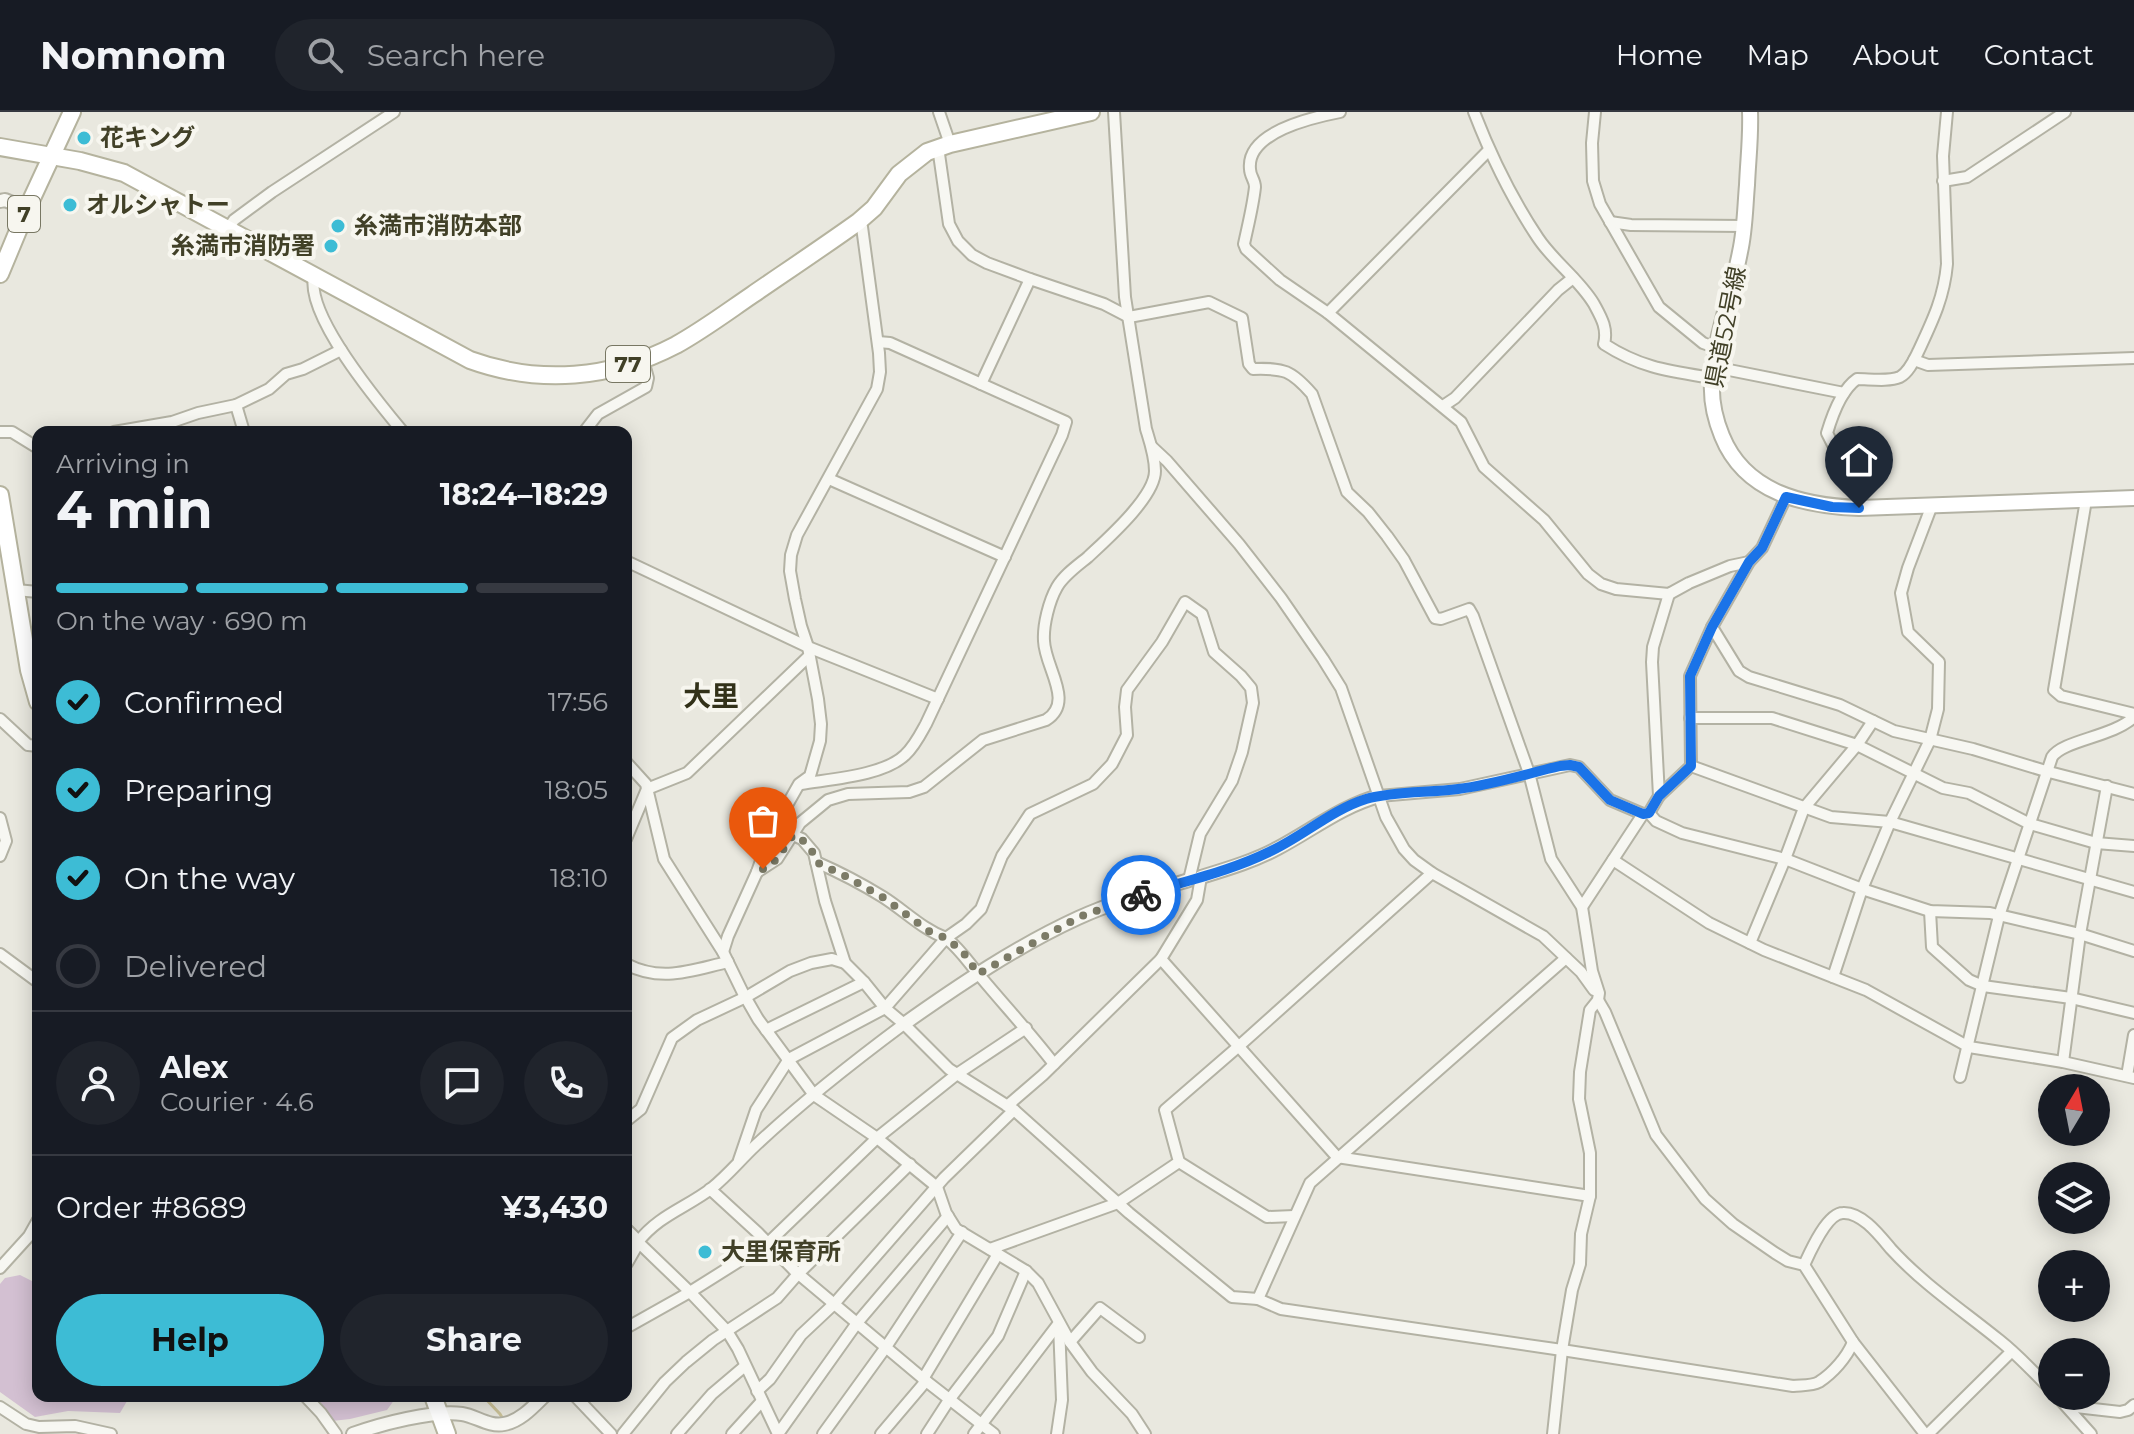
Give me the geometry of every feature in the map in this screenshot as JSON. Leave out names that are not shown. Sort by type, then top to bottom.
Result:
[{"type":"main road","name":"7","points":[[0,274],[72,112]]},
{"type":"main road","name":"77","points":[[0,147],[80,161],[124,173],[457,354],[502,371],[532,376],[567,376],[604,371],[643,360],[690,336],[858,222],[874,208],[908,166],[927,152],[1091,112]]},
{"type":"main road","name":"県道52号線","points":[[1750,112],[1744,226],[1713,373],[1714,415],[1730,452],[1746,473],[1786,497],[1832,507],[2134,498]]},
{"type":"main road","points":[[0,495],[32,681]]},
{"type":"main road","points":[[436,1402],[447,1434]]},
{"type":"street","points":[[228,229],[234,220],[272,192],[394,112]]},
{"type":"street","points":[[939,112],[949,224],[958,241],[972,255],[1104,304],[1129,317],[1209,302],[1242,318],[1249,364],[1253,369],[1278,368],[1301,382],[1312,394],[1347,492],[1368,512],[1404,560],[1435,618],[1441,619],[1469,609],[1529,773],[1551,859],[1582,907],[1598,996],[1590,1010],[1580,1072],[1579,1099],[1590,1153],[1590,1196],[1562,1350],[1553,1434]]},
{"type":"street","points":[[757,872],[777,859],[800,823],[837,796],[909,792],[924,787],[983,740],[1030,726],[1055,715],[1058,710],[1059,699],[1044,640],[1052,598],[1064,577],[1146,497],[1155,471],[1125,297],[1114,112]]},
{"type":"street","points":[[1340,112],[1287,127],[1271,135],[1254,151],[1250,168],[1255,183],[1244,244],[1246,249],[1280,280],[1328,313],[1461,422],[1484,467],[1544,520],[1588,574],[1601,584],[1616,589],[1669,594],[1702,577],[1749,562]]},
{"type":"street","points":[[1474,112],[1489,150],[1538,238],[1588,295],[1604,323],[1604,344],[1631,360],[1659,370],[1713,373],[1844,393]]},
{"type":"street","points":[[1595,112],[1593,181],[1600,204],[1659,307],[1703,343],[1717,348]]},
{"type":"street","points":[[1859,508],[1856,490],[1827,436],[1829,425],[1844,393],[1857,379],[1897,378],[1904,374],[1935,316],[1946,273],[1943,156],[1947,112]]},
{"type":"street","points":[[1943,181],[1967,177],[2065,112]]},
{"type":"street","points":[[1328,313],[1489,150]]},
{"type":"street","points":[[0,201],[27,209]]},
{"type":"street","points":[[726,957],[728,936],[770,835],[799,784],[810,776],[820,741],[821,724],[809,652],[795,599],[790,562],[797,535],[877,389],[880,372],[878,342],[862,227],[858,222]]},
{"type":"street","points":[[1610,222],[1744,226]]},
{"type":"street","points":[[314,277],[318,305],[341,350],[398,426]]},
{"type":"street","points":[[1443,406],[1455,398],[1573,278]]},
{"type":"street","points":[[981,384],[1030,279]]},
{"type":"street","points":[[799,784],[863,773],[889,765],[903,757],[915,744],[1066,422],[890,343],[878,342]]},
{"type":"street","points":[[149,426],[236,405],[269,389],[286,374],[341,350]]},
{"type":"street","points":[[1914,360],[1928,365],[2134,358]]},
{"type":"street","points":[[589,426],[598,414],[646,387],[648,378],[643,360]]},
{"type":"street","points":[[236,405],[242,426]]},
{"type":"street","points":[[0,432],[12,432],[32,444]]},
{"type":"street","points":[[1152,447],[1239,544],[1323,659],[1341,688],[1386,817],[1404,849],[1432,873],[1543,936],[1581,972],[1598,996],[1656,1135],[1705,1199],[1733,1224],[1788,1261],[1804,1265],[1853,1342],[1926,1434],[2011,1352]]},
{"type":"street","points":[[829,479],[1005,557]]},
{"type":"street","points":[[1582,907],[1659,796],[1691,766],[1690,676],[1712,627],[1749,562],[1762,548],[1786,497]]},
{"type":"street","points":[[1960,1077],[1999,916],[2052,757],[2058,749],[2107,733],[2134,716],[2061,696],[2054,690],[2084,500]]},
{"type":"street","points":[[1833,977],[1862,889],[1930,740],[1938,709],[1939,662],[1908,632],[1901,593],[1932,505]]},
{"type":"street","points":[[632,564],[809,652],[938,699]]},
{"type":"street","points":[[16,590],[32,591]]},
{"type":"street","points":[[1659,796],[1652,662],[1653,647],[1669,594]]},
{"type":"street","points":[[732,1434],[801,1335],[834,1304],[1010,1108],[1161,959],[1197,900],[1195,879],[1200,834],[1232,781],[1253,703],[1251,688],[1214,652],[1202,614],[1185,602],[1162,642],[1127,690],[1127,735],[1112,764],[1093,784],[1030,814],[1002,856],[981,909],[946,938],[885,1008],[789,1059],[756,1110],[738,1164]]},
{"type":"street","points":[[1712,627],[1736,667],[1743,674],[1760,681],[1840,705],[1894,731],[1973,749],[2134,794]]},
{"type":"street","points":[[632,825],[647,789],[687,773],[809,652]]},
{"type":"street","points":[[1690,718],[1772,718],[1857,745],[1943,788],[1969,793],[2030,824],[2096,843],[2134,846]]},
{"type":"street","points":[[0,719],[32,745]]},
{"type":"street","points":[[1750,943],[1804,808],[1873,721]]},
{"type":"street","points":[[632,1252],[652,1225],[710,1189],[814,1095],[904,1024],[978,974],[1079,917],[1259,857],[1347,807],[1379,796],[1492,784],[1570,765],[1579,767],[1610,800],[1646,813],[1682,833],[1785,859],[1930,911],[1990,913],[2080,934],[2134,951]]},
{"type":"street","points":[[1691,766],[1831,817],[1890,822],[2134,892]]},
{"type":"street","points":[[632,769],[646,784],[664,859],[726,957],[766,1030],[814,1095],[877,1138],[937,1187],[956,1229],[1026,1271],[1038,1283],[1070,1342],[1092,1372],[1132,1414],[1145,1434]]},
{"type":"street","points":[[2063,1062],[2080,934],[2107,786]]},
{"type":"street","points":[[0,818],[6,841],[0,856]]},
{"type":"street","points":[[793,835],[802,839],[814,853],[825,901],[845,963],[885,1008],[949,1069],[1010,1108],[1232,1297],[1258,1299],[1281,1309],[1793,1386],[1817,1383],[1849,1353],[1853,1342]]},
{"type":"street","points":[[1613,860],[1709,923],[1866,990],[1969,1047],[2063,1062],[2130,1077],[2134,1035]]},
{"type":"street","points":[[816,862],[884,898],[963,952],[1054,1064]]},
{"type":"street","points":[[1294,1216],[1267,1217],[1179,1162],[1165,1110],[1432,873]]},
{"type":"street","points":[[1930,911],[1932,947],[1969,980],[1983,986],[2071,998],[2134,1013]]},
{"type":"street","points":[[0,954],[32,978]]},
{"type":"street","points":[[632,967],[670,975],[726,957]]},
{"type":"street","points":[[1258,1299],[1310,1183],[1566,958]]},
{"type":"street","points":[[632,1116],[641,1109],[672,1038],[697,1020],[746,997],[790,971],[832,959],[845,963]]},
{"type":"street","points":[[1161,959],[1337,1157],[1590,1196]]},
{"type":"street","points":[[766,1030],[864,982]]},
{"type":"street","points":[[632,1325],[768,1243],[877,1138],[957,1074],[1026,1028]]},
{"type":"street","points":[[881,1434],[925,1380],[994,1252],[1118,1203],[1179,1162]]},
{"type":"street","points":[[623,1434],[665,1382],[686,1362],[777,1298],[910,1164]]},
{"type":"street","points":[[710,1189],[798,1274],[949,1400],[978,1429],[994,1434]]},
{"type":"street","points":[[1804,1265],[1835,1215],[1844,1212],[1853,1215],[1870,1225],[1916,1274],[2038,1378]]},
{"type":"street","points":[[632,1236],[727,1331],[778,1434],[857,1323],[948,1216]]},
{"type":"street","points":[[0,1268],[32,1231]]},
{"type":"street","points":[[823,1434],[886,1347],[962,1232]]},
{"type":"street","points":[[927,1434],[998,1336],[1026,1271]]},
{"type":"street","points":[[1070,1342],[1100,1308],[1139,1337]]},
{"type":"street","points":[[978,1429],[1059,1323]]},
{"type":"street","points":[[1057,1434],[1062,1400],[1059,1323]]},
{"type":"street","points":[[677,1434],[712,1394],[745,1366]]},
{"type":"street","points":[[311,1402],[336,1434]]},
{"type":"street","points":[[353,1434],[379,1425],[441,1415],[462,1414],[501,1425],[515,1420],[537,1402]]},
{"type":"street","points":[[581,1402],[611,1434]]},
{"type":"street","points":[[2102,1410],[2120,1412],[2134,1405]]},
{"type":"street","points":[[0,1407],[26,1424],[39,1427],[75,1426],[111,1434]]},
{"type":"street","points":[[2070,1410],[2091,1434]]},
{"type":"shaded area","points":[[20,1275],[32,1281],[32,1402],[126,1402],[120,1413],[68,1411],[35,1417],[0,1392],[0,1284],[5,1278]]},
{"type":"shaded area","points":[[393,1402],[387,1410],[332,1421],[321,1403]]},
{"type":"waterway","points":[[489,1402],[503,1419]]},
{"type":"way so far","points":[[763,869],[777,859],[793,835],[802,839],[814,853],[816,862],[884,898],[930,932],[946,938],[963,952],[978,974],[1079,917],[1141,895]]},
{"type":"place","name":"花キング","points":[[84,138]]},
{"type":"place","name":"オルシャトー","points":[[70,205]]},
{"type":"place","name":"糸満市消防本部","points":[[338,226]]},
{"type":"place","name":"糸満市消防署","points":[[331,246]]},
{"type":"place","name":"大里保育所","points":[[705,1252]]},
{"type":"district","name":"大里","points":[[711,696]]},
{"type":"route","points":[[1141,895],[1241,865],[1291,841],[1347,807],[1368,799],[1492,784],[1560,766],[1579,767],[1610,800],[1643,814],[1649,813],[1659,796],[1691,766],[1690,676],[1712,627],[1749,562],[1762,548],[1786,497],[1832,507],[1859,508]]}]
